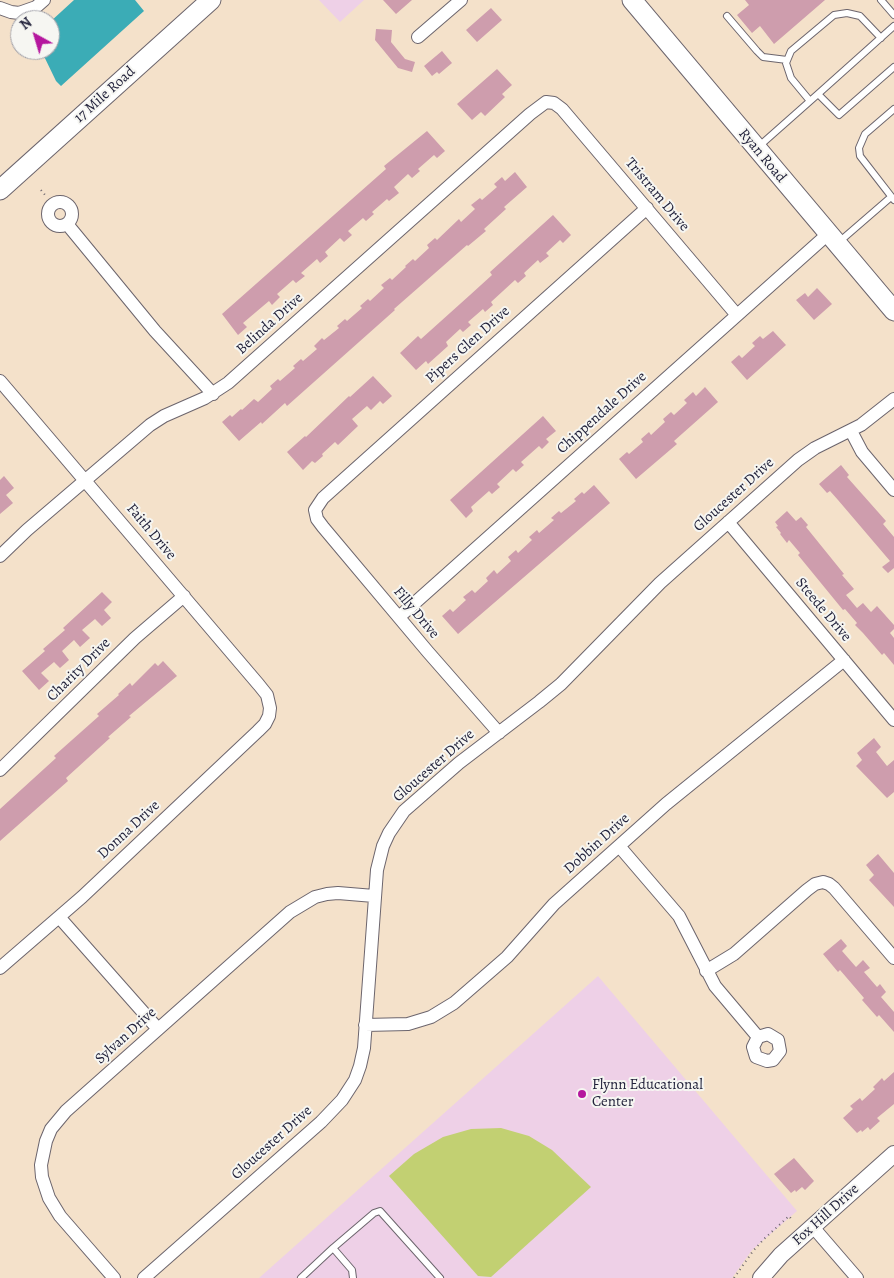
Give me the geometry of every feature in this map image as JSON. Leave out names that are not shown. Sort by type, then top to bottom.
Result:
[{"type":"main road","name":"17 Mile Road","points":[[0,190],[211,0]]},
{"type":"main road","name":"Ryan Road","points":[[632,0],[894,311]]},
{"type":"street","points":[[5,10],[19,13],[27,12],[44,0]]},
{"type":"street","points":[[418,37],[460,0]]},
{"type":"street","name":"Tristram Drive","points":[[550,101],[562,109],[736,314]]},
{"type":"street","name":"Belinda Drive","points":[[0,556],[156,420],[213,394],[241,372],[530,114],[542,104],[550,101]]},
{"type":"street","name":"Pipers Glen Drive","points":[[315,510],[322,498],[647,208]]},
{"type":"street","points":[[67,224],[155,331],[213,394]]},
{"type":"street","name":"Chippendale Drive","points":[[399,616],[736,314],[832,239]]},
{"type":"street","name":"Faith Drive","points":[[0,381],[259,684],[267,695],[270,708]]},
{"type":"street","name":"Gloucester Drive","points":[[144,1278],[321,1122],[342,1100],[355,1080],[364,1048],[377,870],[383,846],[395,822],[410,806],[459,763],[561,684],[660,583],[806,454],[869,420],[894,399]]},
{"type":"street","points":[[850,431],[862,452],[894,490]]},
{"type":"street","name":"Filly Drive","points":[[315,510],[317,520],[499,733]]},
{"type":"street","name":"Steede Drive","points":[[728,522],[894,720]]},
{"type":"street","name":"Charity Drive","points":[[0,770],[135,638],[184,596]]},
{"type":"street","name":"Dobbin Drive","points":[[365,1025],[408,1024],[443,1012],[507,957],[546,912],[666,804],[844,660]]},
{"type":"street","name":"Donna Drive","points":[[0,968],[59,917],[258,731],[265,724],[270,708]]},
{"type":"street","points":[[619,846],[679,916],[706,971],[722,997],[758,1037]]},
{"type":"street","points":[[706,971],[734,954],[814,884],[823,882],[834,888],[894,958]]},
{"type":"street","name":"Sylvan Drive","points":[[114,1278],[55,1210],[48,1198],[42,1177],[42,1154],[49,1135],[58,1119],[290,912],[315,898],[338,893],[374,896]]},
{"type":"street","points":[[59,917],[158,1029]]},
{"type":"street","name":"Fox Hill Drive","points":[[760,1278],[776,1260],[894,1154]]},
{"type":"street","points":[[813,1226],[857,1278]]},
{"type":"lane","points":[[881,0],[894,15]]},
{"type":"lane","points":[[810,101],[791,78],[786,63],[791,51],[834,15],[847,13],[860,16],[881,38]]},
{"type":"lane","points":[[727,16],[763,57],[787,60]]},
{"type":"lane","points":[[756,149],[894,26]]},
{"type":"lane","points":[[818,94],[840,115],[894,67]]},
{"type":"lane","points":[[832,239],[892,198],[860,156],[859,148],[865,134],[894,110]]},
{"type":"lane","points":[[301,1278],[374,1213],[380,1212],[440,1278]]},
{"type":"lane","points":[[333,1248],[352,1270],[353,1278]]},
{"type":"path","points":[[41,190],[45,195]]},
{"type":"path","points":[[734,1278],[764,1239],[789,1216],[792,1220]]},
{"type":"shaded area","points":[[319,0],[364,0],[340,22]]},
{"type":"shaded area","name":"Flynn Educational Center","points":[[598,976],[797,1211],[752,1250],[732,1278],[259,1278]]},
{"type":"green space","points":[[501,1128],[529,1136],[552,1150],[591,1187],[491,1277],[478,1276],[389,1176],[414,1154],[443,1137],[471,1129]]},
{"type":"water","points":[[74,0],[135,0],[144,11],[61,86],[56,81],[46,60],[60,60],[60,13]]},
{"type":"building","points":[[383,0],[412,0],[396,14]]},
{"type":"building","points":[[745,0],[825,0],[774,44],[760,26],[752,33],[737,15],[749,5]]},
{"type":"building","points":[[491,8],[502,20],[477,42],[466,30]]},
{"type":"building","points":[[376,29],[392,30],[391,42],[405,59],[415,62],[412,72],[398,68],[375,40]]},
{"type":"building","points":[[442,51],[452,63],[439,74],[437,72],[432,76],[424,66]]},
{"type":"building","points":[[497,69],[512,85],[502,94],[505,97],[485,116],[481,112],[472,120],[457,104]]},
{"type":"building","points":[[427,131],[445,151],[437,158],[434,155],[418,169],[420,171],[412,178],[408,174],[394,187],[399,193],[389,201],[387,199],[372,212],[374,214],[366,221],[363,218],[348,231],[352,235],[344,242],[340,238],[325,252],[328,256],[320,263],[317,259],[301,273],[305,276],[296,283],[293,280],[277,294],[280,297],[272,305],[269,301],[243,323],[247,327],[238,335],[222,314],[386,169],[384,166]]},
{"type":"building","points":[[515,172],[527,187],[504,207],[506,209],[484,229],[486,231],[467,245],[394,309],[287,406],[285,403],[262,424],[261,422],[239,441],[222,422],[230,415],[232,417],[242,410],[254,399],[258,402],[272,389],[270,386],[278,379],[280,381],[295,368],[293,366],[301,359],[303,361],[317,349],[314,346],[322,338],[324,340],[339,328],[337,326],[345,319],[347,321],[362,308],[360,306],[368,299],[370,301],[384,288],[381,285],[390,278],[392,280],[413,259],[415,261],[429,248],[427,245],[435,238],[437,240],[459,219],[461,222],[475,209],[471,205],[480,198],[482,200],[497,187],[494,184],[502,177],[505,181]]},
{"type":"building","points":[[553,215],[571,235],[563,243],[560,240],[546,253],[549,256],[540,263],[538,260],[524,273],[526,276],[518,283],[515,280],[491,302],[493,305],[485,312],[483,309],[468,322],[471,325],[463,332],[460,329],[446,342],[448,346],[428,364],[426,361],[416,370],[400,353],[418,336],[421,339],[470,295],[492,275],[490,272]]},
{"type":"building","points":[[817,288],[832,304],[814,320],[796,300],[805,293],[808,297]]},
{"type":"building","points":[[773,331],[786,345],[747,380],[731,362],[739,355],[742,358],[755,346],[752,343],[760,336],[763,339]]},
{"type":"building","points":[[373,376],[392,396],[383,404],[380,401],[371,410],[367,406],[352,419],[358,426],[338,445],[335,442],[315,463],[312,461],[303,470],[287,452]]},
{"type":"building","points":[[705,387],[718,402],[674,441],[677,444],[636,479],[619,459],[627,452],[629,454],[643,442],[641,439],[649,432],[651,435],[665,422],[663,419],[671,412],[674,415],[687,403],[684,400],[693,392],[696,396]]},
{"type":"building","points":[[543,416],[556,431],[546,439],[549,442],[542,449],[539,446],[521,462],[524,465],[516,472],[513,469],[497,484],[500,487],[492,494],[489,491],[471,507],[473,511],[466,518],[450,500]]},
{"type":"building","points":[[841,465],[849,475],[847,477],[886,521],[883,524],[894,537],[894,568],[888,573],[882,567],[890,561],[830,491],[827,493],[819,484]]},
{"type":"building","points":[[4,476],[14,488],[6,495],[13,503],[0,514],[0,480]]},
{"type":"building","points":[[594,485],[610,503],[458,634],[442,616],[450,609],[453,612],[466,600],[463,597],[472,590],[475,593],[488,581],[486,578],[494,570],[497,574],[511,561],[508,557],[516,550],[518,553],[532,540],[529,537],[537,530],[539,533],[554,520],[551,518],[559,511],[561,513],[576,501],[574,499],[582,492],[584,494]]},
{"type":"building","points":[[787,511],[796,521],[801,517],[808,525],[806,527],[844,574],[842,575],[854,589],[846,595],[857,608],[863,603],[871,612],[877,606],[894,625],[894,629],[890,633],[894,638],[894,665],[884,653],[882,655],[855,625],[857,623],[845,609],[843,610],[798,555],[800,553],[789,540],[787,543],[780,534],[775,522]]},
{"type":"building","points":[[102,592],[112,602],[104,610],[111,618],[102,626],[95,619],[82,630],[90,638],[80,647],[74,640],[62,651],[69,660],[60,668],[54,662],[41,673],[49,681],[39,690],[22,671],[45,651],[43,649],[65,630],[63,628]]},
{"type":"building","points":[[163,661],[177,676],[129,716],[131,717],[108,737],[110,738],[66,778],[68,781],[0,841],[0,809],[56,758],[54,756],[99,716],[97,714],[130,683],[132,686],[155,663],[158,666]]},
{"type":"building","points":[[874,738],[881,747],[876,752],[887,766],[894,760],[894,792],[887,798],[856,766],[862,760],[857,753]]},
{"type":"building","points":[[878,854],[894,873],[894,907],[869,880],[874,875],[866,865]]},
{"type":"building","points":[[841,939],[847,946],[842,951],[856,967],[863,960],[870,968],[864,972],[877,987],[880,984],[886,992],[881,997],[894,1012],[894,1032],[879,1015],[877,1017],[862,1000],[864,998],[840,970],[838,972],[823,954]]},
{"type":"building","points":[[894,1072],[894,1104],[877,1118],[880,1121],[870,1130],[868,1127],[862,1132],[861,1130],[857,1133],[843,1118],[853,1109],[850,1106],[860,1098],[862,1101],[875,1089],[873,1087],[882,1078],[884,1081]]},
{"type":"building","points":[[794,1158],[814,1181],[805,1190],[802,1187],[796,1192],[795,1190],[791,1193],[774,1174]]},
{"type":"place","name":"Flynn Educational Center","points":[[582,1094]]}]
